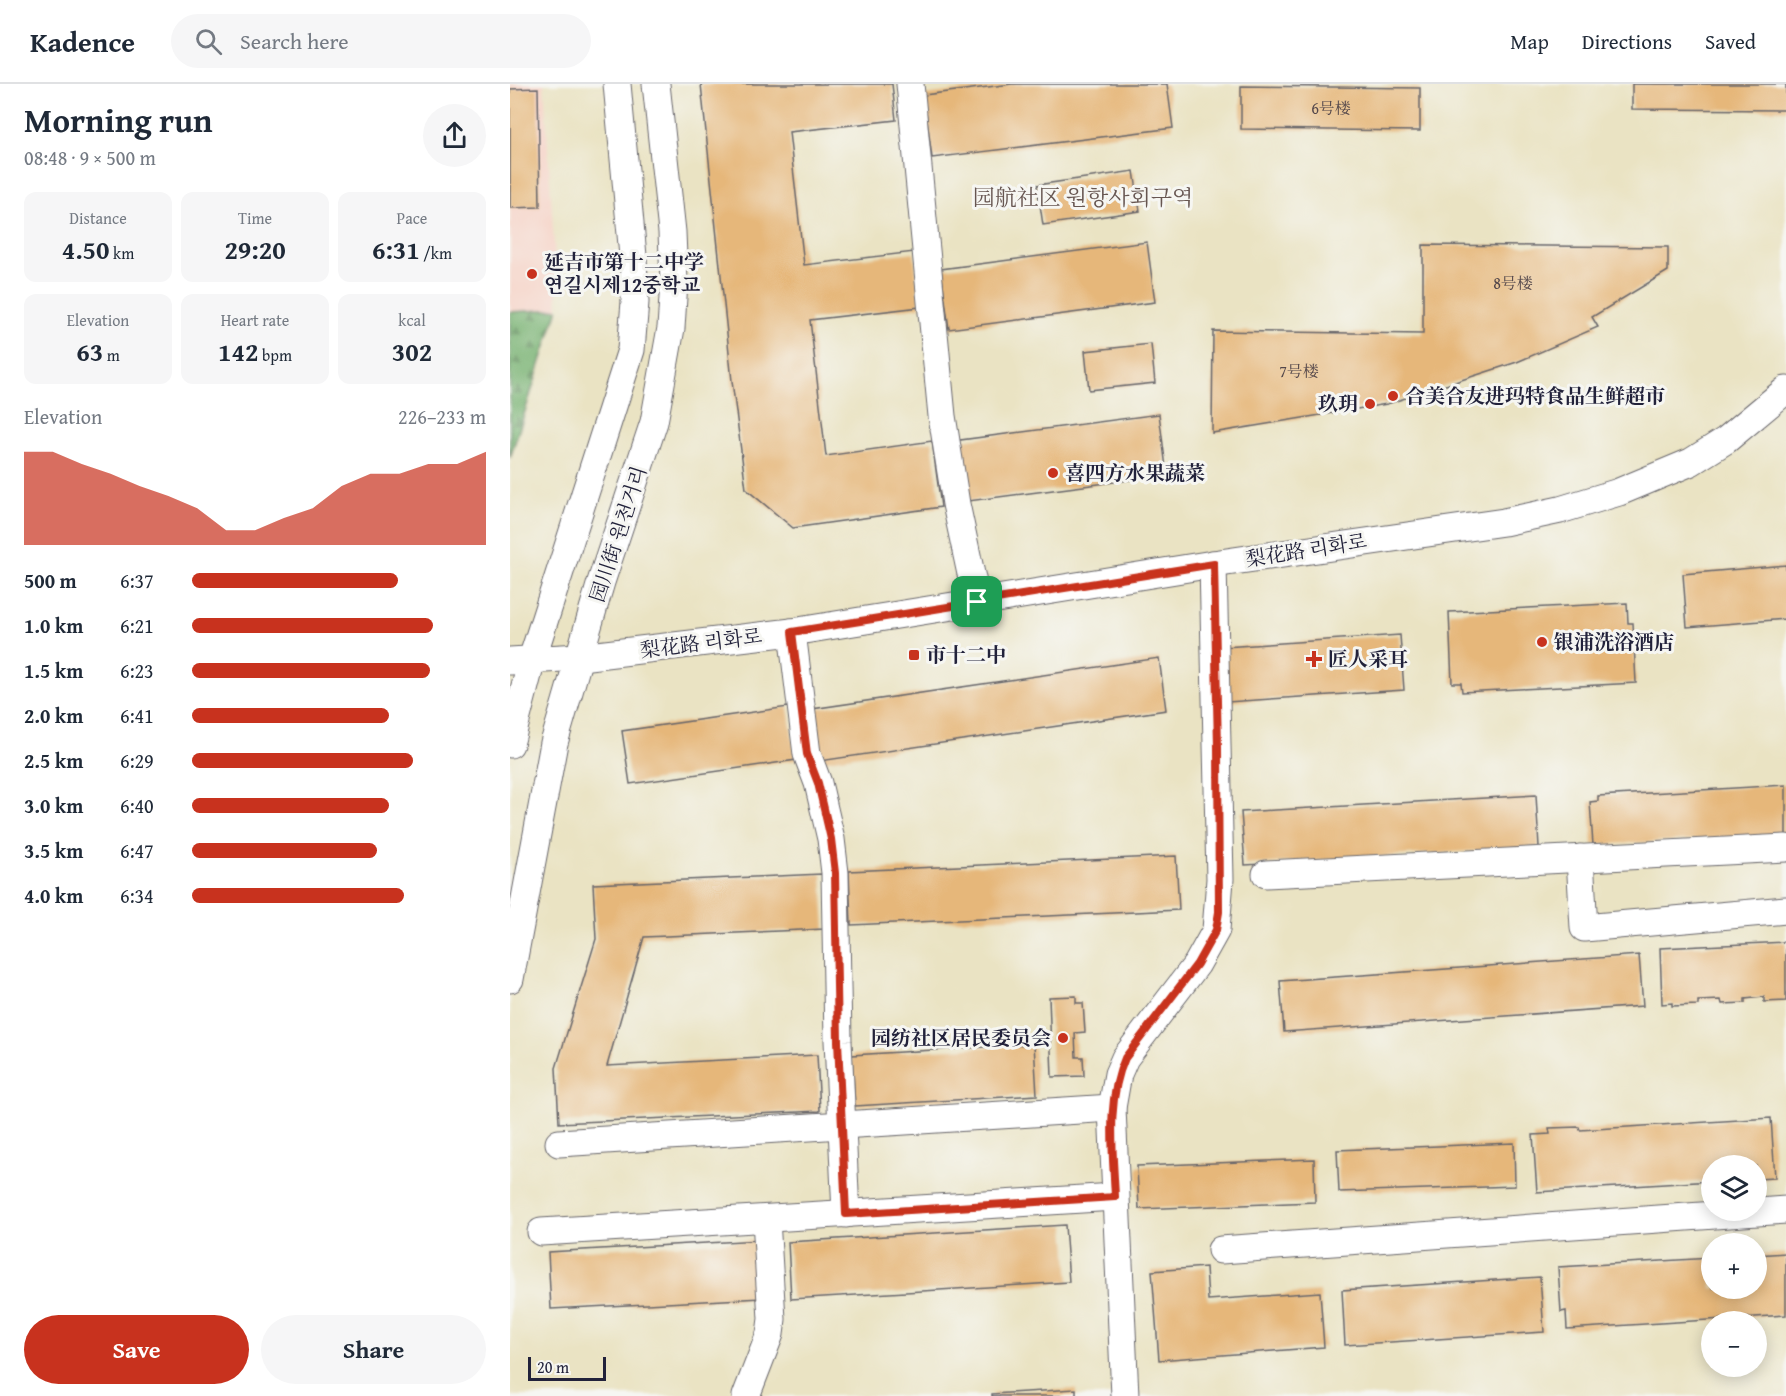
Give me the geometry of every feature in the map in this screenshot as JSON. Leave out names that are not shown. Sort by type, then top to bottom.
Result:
[{"type":"street","points":[[510,744],[521,660],[631,350],[634,327],[634,268],[617,84]]},
{"type":"street","name":"园川街 원천거리","points":[[510,979],[554,743],[601,582],[654,422],[672,328],[674,282],[672,232],[656,84]]},
{"type":"street","points":[[910,84],[942,416],[977,602]]},
{"type":"street","name":"梨花路 리화로","points":[[521,660],[580,657],[792,632],[1214,564],[1504,522],[1596,500],[1691,462],[1726,440],[1786,390]]},
{"type":"street","points":[[1125,1396],[1112,1108],[1118,1074],[1125,1058],[1197,964],[1216,930],[1220,879],[1214,564]]},
{"type":"street","points":[[792,632],[807,754],[818,783],[834,862],[846,1214]]},
{"type":"street","points":[[1266,874],[1786,848]]},
{"type":"street","points":[[1580,858],[1584,928],[1786,910]]},
{"type":"street","points":[[559,1143],[1112,1108]]},
{"type":"street","points":[[541,1233],[1115,1197]]},
{"type":"street","points":[[1221,1250],[1786,1210]]},
{"type":"street","points":[[746,1396],[770,1334],[772,1319],[766,1219]]},
{"type":"shaded area","name":"延吉市第十二中学 연길시제12중학교","points":[[510,84],[544,84],[558,309],[510,458]]},
{"type":"green space","points":[[558,309],[510,458],[510,312]]},
{"type":"building","points":[[701,84],[892,84],[896,120],[789,132],[804,265],[914,252],[920,307],[810,320],[826,456],[932,441],[941,507],[793,528],[746,489],[732,381]]},
{"type":"building","points":[[1012,84],[1167,84],[1173,128],[932,158],[924,95]]},
{"type":"building","points":[[1632,84],[1786,84],[1786,110],[1632,109]]},
{"type":"building","points":[[1241,86],[1420,88],[1420,131],[1241,129]]},
{"type":"building","points":[[538,88],[540,207],[510,208],[510,89]]},
{"type":"building","points":[[1134,171],[1140,211],[1043,225],[1037,185]]},
{"type":"building","points":[[1147,242],[1155,302],[949,329],[941,269]]},
{"type":"building","points":[[1423,245],[1668,247],[1668,271],[1592,317],[1598,327],[1517,362],[1387,404],[1212,433],[1213,331],[1423,334]]},
{"type":"building","points":[[1151,344],[1155,383],[1089,390],[1085,351]]},
{"type":"building","points":[[1159,414],[1167,475],[961,502],[953,441]]},
{"type":"building","points":[[1786,565],[1786,619],[1687,627],[1683,574]]},
{"type":"building","points":[[1627,603],[1628,623],[1633,623],[1636,683],[1462,692],[1461,683],[1452,683],[1449,612]]},
{"type":"building","points":[[1400,635],[1404,690],[1227,702],[1224,647]]},
{"type":"building","points":[[1159,658],[1166,710],[820,761],[812,709]]},
{"type":"building","points":[[788,707],[796,760],[630,784],[622,731]]},
{"type":"building","points":[[1786,785],[1786,835],[1593,845],[1590,802],[1598,801],[1598,796]]},
{"type":"building","points":[[1536,795],[1539,847],[1245,865],[1241,812]]},
{"type":"building","points":[[1176,856],[1179,910],[851,925],[849,871]]},
{"type":"building","points":[[822,874],[825,929],[644,937],[607,1066],[817,1055],[820,1111],[559,1123],[556,1068],[596,939],[593,884]]},
{"type":"building","points":[[1786,942],[1786,1001],[1764,1002],[1764,997],[1745,999],[1745,1003],[1722,1004],[1721,1000],[1698,1001],[1698,1005],[1662,1004],[1660,948]]},
{"type":"building","points":[[1639,955],[1643,1006],[1284,1032],[1280,981]]},
{"type":"building","name":"园纺社区居民委员会","points":[[1076,996],[1076,1003],[1083,1003],[1085,1032],[1075,1033],[1076,1057],[1083,1057],[1084,1076],[1052,1077],[1049,997]]},
{"type":"building","points":[[1034,1044],[1037,1095],[855,1106],[852,1055]]},
{"type":"building","points":[[1771,1118],[1775,1178],[1767,1178],[1767,1155],[1701,1155],[1701,1182],[1537,1192],[1533,1135],[1550,1134],[1549,1128],[1579,1127],[1580,1130]]},
{"type":"building","points":[[1514,1143],[1515,1186],[1339,1192],[1337,1150]]},
{"type":"building","points":[[1314,1159],[1315,1202],[1139,1209],[1137,1166]]},
{"type":"building","points":[[1065,1225],[1069,1282],[791,1299],[788,1242]]},
{"type":"building","points":[[759,1240],[762,1298],[551,1309],[548,1252]]},
{"type":"building","points":[[1786,1253],[1786,1315],[1767,1316],[1767,1311],[1701,1311],[1701,1320],[1567,1329],[1566,1311],[1561,1312],[1558,1267],[1701,1259],[1701,1299],[1767,1299],[1767,1254]]},
{"type":"building","points":[[1206,1267],[1208,1300],[1320,1292],[1324,1347],[1159,1360],[1152,1271]]},
{"type":"building","points":[[1540,1277],[1544,1332],[1345,1345],[1342,1290]]},
{"type":"building","points":[[1076,1389],[1076,1396],[992,1396],[992,1394]]},
{"type":"place","name":"延吉市第十二中学 연길시제12중학교","points":[[532,274]]},
{"type":"place","name":"合美合友进玛特食品生鲜超市","points":[[1393,396]]},
{"type":"place","name":"玖玥","points":[[1370,404]]},
{"type":"place","name":"喜四方水果蔬菜","points":[[1053,473]]},
{"type":"place","name":"银浦洗浴酒店","points":[[1542,642]]},
{"type":"place","name":"市十二中","points":[[914,655]]},
{"type":"place","name":"匠人采耳","points":[[1314,659]]},
{"type":"place","name":"园纺社区居民委员会","points":[[1063,1038]]},
{"type":"district","name":"园航社区 원항사회구역","points":[[1083,197]]},
{"type":"route","points":[[1214,564],[1220,879],[1216,930],[1197,964],[1125,1058],[1118,1074],[1112,1108],[1115,1197],[846,1214],[838,1041],[835,873],[831,839],[818,783],[807,754],[792,632],[977,602],[1214,564]]}]
